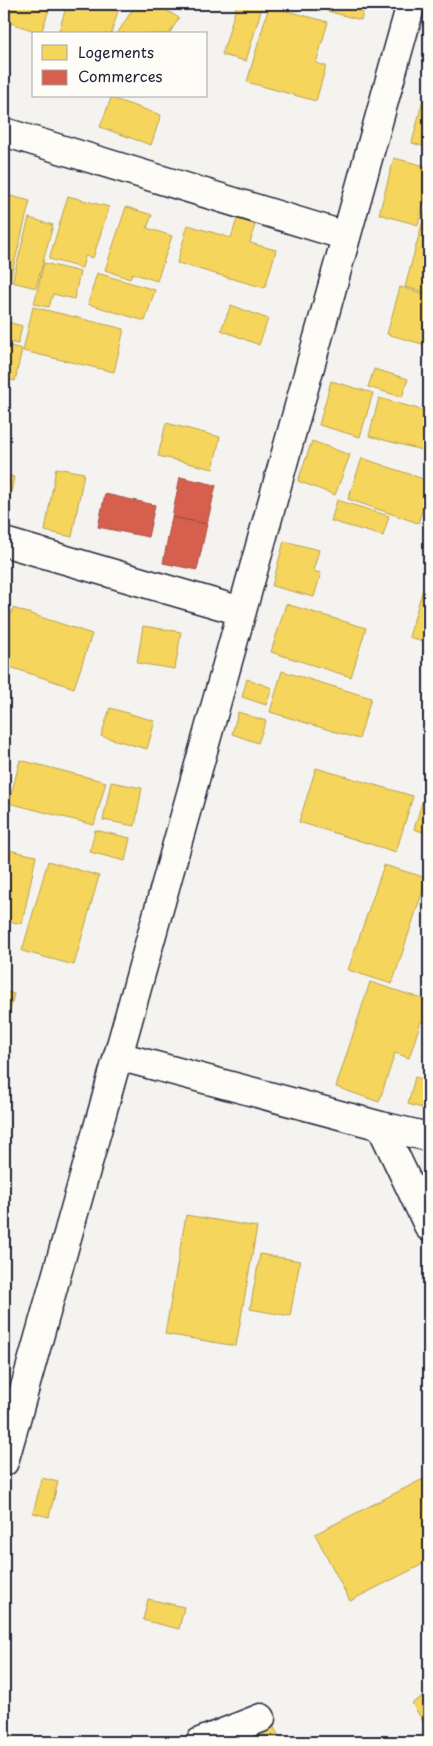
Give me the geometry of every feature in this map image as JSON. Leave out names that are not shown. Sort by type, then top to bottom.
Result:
[{"type":"street","points":[[4,1462],[411,4]]},
{"type":"street","points":[[4,132],[346,236]]},
{"type":"street","points":[[4,542],[241,611]]},
{"type":"street","points":[[118,1056],[429,1138]]},
{"type":"street","points":[[381,1126],[429,1226]]},
{"type":"street","points":[[200,1742],[261,1718]]},
{"type":"building: Logements","points":[[5,4],[51,4],[41,32],[4,21]]},
{"type":"building: Logements","points":[[67,4],[120,4],[112,32],[59,32]]},
{"type":"building: Logements","points":[[136,4],[156,4],[179,18],[170,32],[118,32]]},
{"type":"building: Logements","points":[[237,4],[263,4],[246,61],[222,55]]},
{"type":"building: Logements","points":[[330,4],[365,4],[361,20],[327,11]]},
{"type":"building: Logements","points":[[269,6],[328,22],[316,63],[326,66],[316,101],[247,82]]},
{"type":"building: Logements","points":[[111,98],[161,115],[151,145],[100,127]]},
{"type":"building: Logements","points":[[423,99],[429,101],[429,148],[412,143]]},
{"type":"building: Logements","points":[[394,158],[429,167],[429,185],[418,225],[379,214]]},
{"type":"building: Logements","points":[[4,194],[10,195],[4,219]]},
{"type":"building: Logements","points":[[11,196],[30,201],[10,280],[4,278],[4,225]]},
{"type":"building: Logements","points":[[68,196],[109,207],[93,258],[85,256],[82,268],[49,259]]},
{"type":"building: Logements","points":[[429,198],[429,293],[405,287]]},
{"type":"building: Logements","points":[[126,207],[152,215],[147,228],[172,236],[157,281],[132,273],[130,279],[105,270]]},
{"type":"building: Logements","points":[[29,218],[53,225],[36,288],[12,282]]},
{"type":"building: Logements","points":[[237,219],[255,224],[250,243],[276,250],[265,288],[177,263],[188,225],[231,238]]},
{"type":"building: Logements","points":[[44,263],[80,272],[74,299],[53,294],[49,307],[34,304]]},
{"type":"building: Logements","points":[[97,273],[155,290],[145,321],[88,304]]},
{"type":"building: Logements","points":[[400,287],[429,295],[429,346],[387,334]]},
{"type":"building: Logements","points":[[231,305],[268,319],[259,345],[221,330]]},
{"type":"building: Logements","points":[[33,307],[124,329],[114,372],[23,351]]},
{"type":"building: Logements","points":[[4,321],[22,326],[18,344],[4,341]]},
{"type":"building: Logements","points":[[4,344],[22,349],[15,381],[4,378]]},
{"type":"building: Logements","points":[[374,369],[408,379],[402,397],[368,387]]},
{"type":"building: Logements","points":[[331,381],[373,393],[360,437],[319,425]]},
{"type":"building: Logements","points":[[379,398],[429,412],[429,452],[369,436]]},
{"type":"building: Logements","points":[[166,423],[220,437],[213,469],[158,456]]},
{"type":"building: Logements","points":[[312,441],[350,455],[335,495],[298,481]]},
{"type":"building: Logements","points":[[362,458],[429,481],[429,489],[418,523],[348,499]]},
{"type":"building: Logements","points":[[56,468],[84,473],[72,537],[45,531]]},
{"type":"building: Logements","points":[[4,475],[14,477],[7,513],[4,512]]},
{"type":"building: Logements","points":[[337,500],[389,516],[383,536],[331,521]]},
{"type":"building: Logements","points":[[284,541],[319,550],[313,571],[321,573],[314,597],[272,586]]},
{"type":"building: Logements","points":[[426,578],[429,579],[429,643],[409,637]]},
{"type":"building: Logements","points":[[286,604],[366,628],[351,677],[271,652]]},
{"type":"building: Logements","points":[[13,608],[92,634],[74,688],[4,665],[4,637]]},
{"type":"building: Logements","points":[[143,626],[181,632],[175,669],[137,663]]},
{"type":"building: Logements","points":[[282,671],[371,698],[359,739],[270,712]]},
{"type":"building: Logements","points":[[247,679],[272,688],[266,705],[242,697]]},
{"type":"building: Logements","points":[[110,708],[155,721],[147,749],[101,736]]},
{"type":"building: Logements","points":[[238,712],[266,721],[258,743],[232,734]]},
{"type":"building: Logements","points":[[20,760],[106,782],[94,825],[9,803]]},
{"type":"building: Logements","points":[[316,768],[413,796],[396,852],[299,822]]},
{"type":"building: Logements","points":[[429,779],[429,834],[414,829]]},
{"type":"building: Logements","points":[[111,782],[142,788],[135,826],[103,820]]},
{"type":"building: Logements","points":[[95,830],[130,838],[125,861],[90,852]]},
{"type":"building: Logements","points":[[4,849],[36,856],[22,924],[4,920]]},
{"type":"building: Logements","points":[[48,861],[99,876],[74,965],[22,951]]},
{"type":"building: Logements","points":[[384,865],[427,878],[392,984],[348,970]]},
{"type":"building: Logements","points":[[370,982],[429,1001],[429,1024],[421,1021],[409,1058],[395,1053],[379,1102],[336,1087]]},
{"type":"building: Logements","points":[[4,991],[14,994],[4,1036]]},
{"type":"building: Logements","points":[[415,1077],[429,1081],[429,1110],[408,1104]]},
{"type":"building: Logements","points":[[186,1215],[257,1227],[236,1346],[165,1334]]},
{"type":"building: Logements","points":[[260,1254],[300,1261],[290,1316],[250,1309]]},
{"type":"building: Logements","points":[[429,1476],[429,1561],[350,1601],[315,1534]]},
{"type":"building: Logements","points":[[42,1478],[58,1482],[49,1517],[33,1513]]},
{"type":"building: Logements","points":[[148,1599],[184,1607],[179,1629],[143,1620]]},
{"type":"building: Logements","points":[[429,1693],[429,1732],[412,1703]]},
{"type":"building: Logements","points":[[272,1724],[282,1742],[254,1742],[251,1735]]},
{"type":"building: Commerces","points":[[180,477],[216,485],[207,524],[172,517]]},
{"type":"building: Commerces","points":[[105,494],[155,505],[148,537],[98,527]]},
{"type":"building: Commerces","points":[[172,517],[207,524],[197,570],[163,563]]}]
